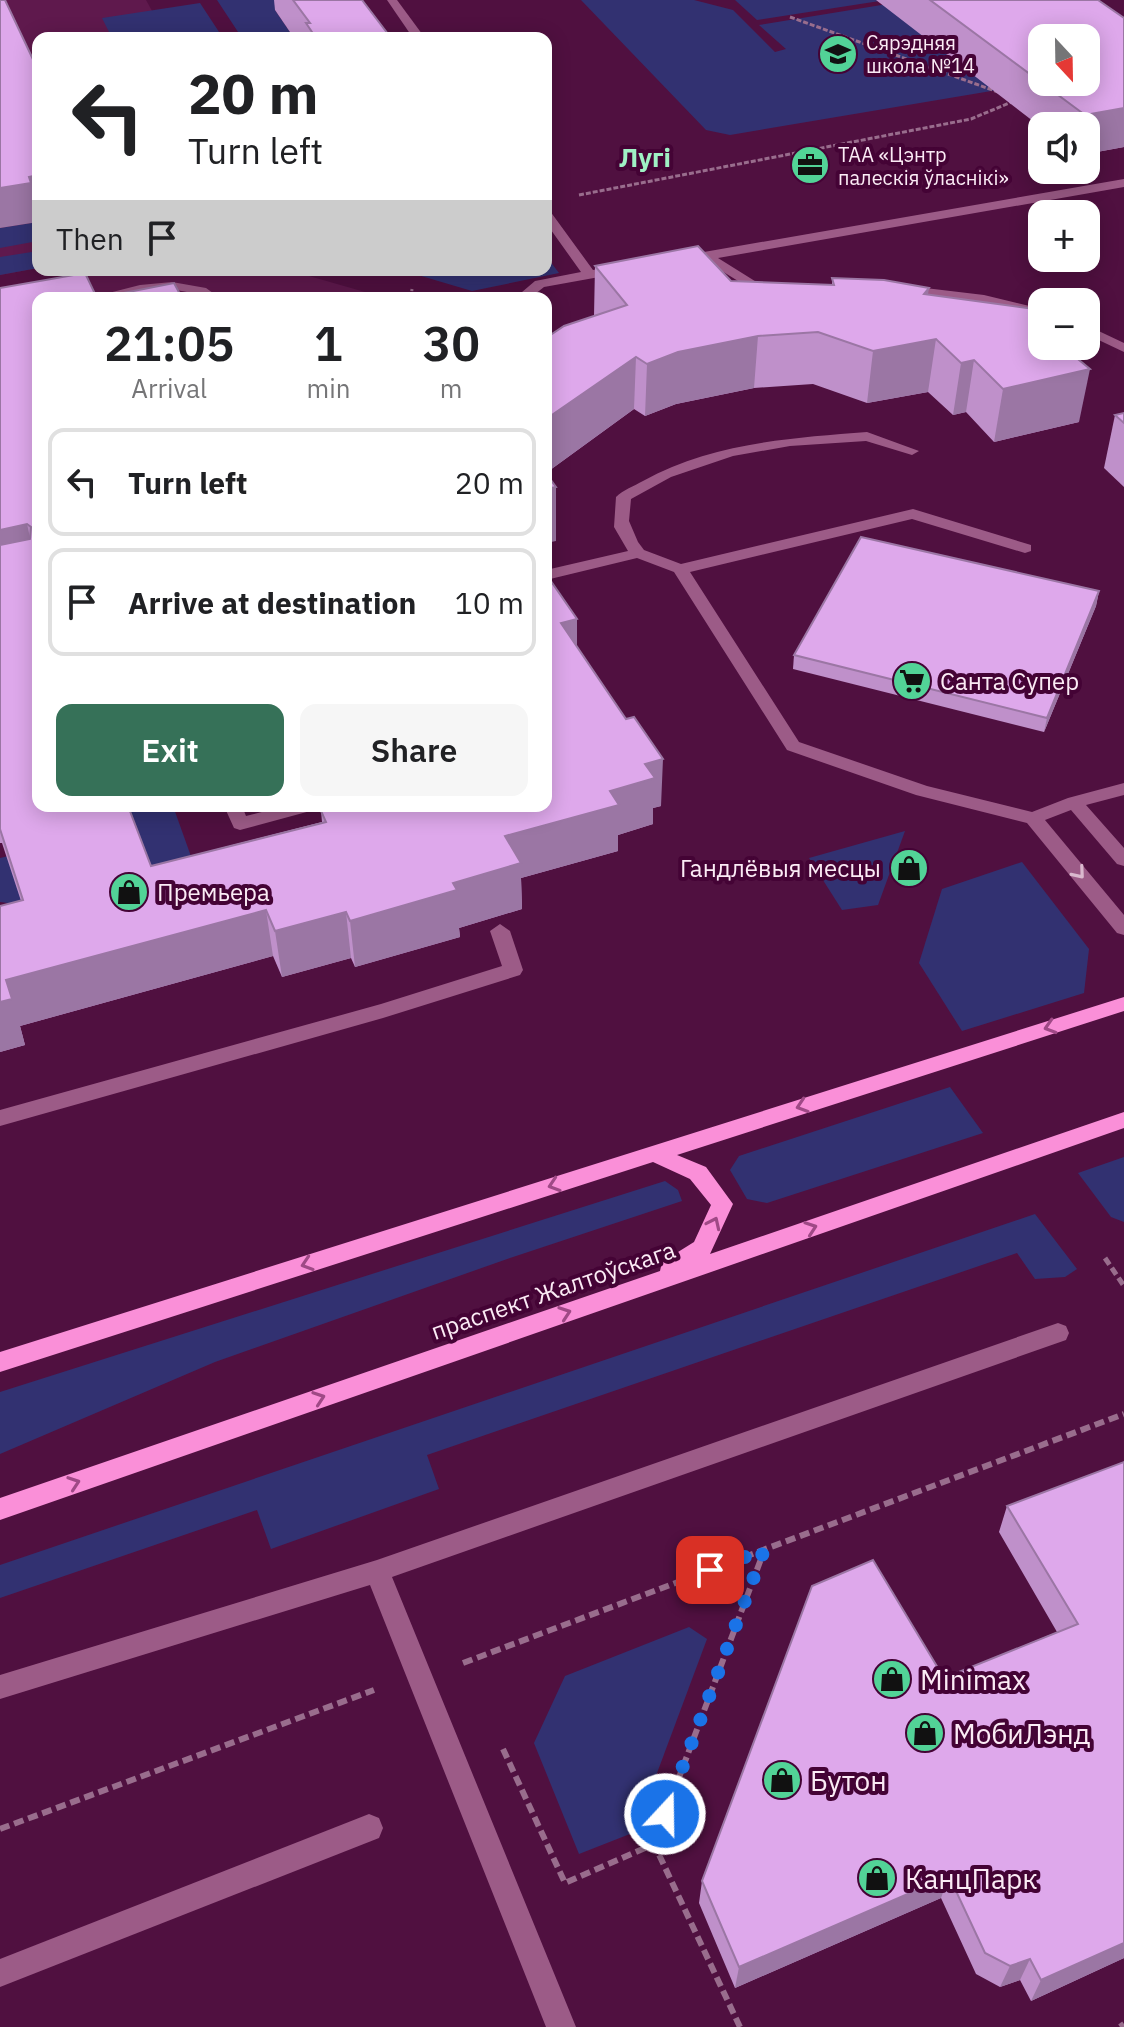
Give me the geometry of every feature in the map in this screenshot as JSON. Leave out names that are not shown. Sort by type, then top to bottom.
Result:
[{"type":"main road","points":[[0,1362],[1124,1004]]},
{"type":"main road","name":"праспект Жалтоўскага","points":[[0,1509],[1124,1120]]},
{"type":"main road","points":[[635,1289],[702,1248],[722,1204],[698,1173],[653,1153]]},
{"type":"lane","points":[[392,0],[415,32]]},
{"type":"lane","points":[[666,262],[1124,183]]},
{"type":"lane","points":[[552,222],[590,275]]},
{"type":"lane","points":[[706,256],[769,296],[784,295]]},
{"type":"lane","points":[[530,292],[540,284],[639,266]]},
{"type":"lane","points":[[135,292],[168,287],[191,288],[200,292]]},
{"type":"lane","points":[[883,287],[984,299],[1028,310]]},
{"type":"lane","points":[[1100,336],[1124,348]]},
{"type":"lane","points":[[912,451],[867,436],[790,442],[730,452],[666,474],[624,497],[619,522],[624,536],[638,553],[680,569],[913,514],[1025,548]]},
{"type":"lane","points":[[552,574],[638,553]]},
{"type":"lane","points":[[680,569],[793,746],[922,791],[1033,818],[1074,802],[1124,789]]},
{"type":"lane","points":[[1074,802],[1124,860]]},
{"type":"lane","points":[[235,812],[240,824],[285,812]]},
{"type":"lane","points":[[1033,818],[1124,928]]},
{"type":"lane","points":[[0,1118],[367,1016],[513,970],[500,931]]},
{"type":"lane","points":[[0,1687],[377,1571],[1058,1333]]},
{"type":"lane","points":[[377,1571],[561,2027]]},
{"type":"lane","points":[[0,1973],[369,1828]]},
{"type":"path","points":[[790,17],[991,91],[1003,92]]},
{"type":"path","points":[[570,197],[971,119],[1026,95]]},
{"type":"path","points":[[1105,1258],[1124,1286]]},
{"type":"path","points":[[0,1829],[417,1674],[463,1662],[1124,1414]]},
{"type":"path","points":[[740,2027],[654,1844],[764,1550]]},
{"type":"path","points":[[463,1662],[469,1676]]},
{"type":"path","points":[[501,1745],[565,1883],[654,1844]]},
{"type":"shaded area","points":[[0,0],[146,0],[164,32],[32,32],[32,269],[0,275]]},
{"type":"shaded area","points":[[217,0],[328,0],[275,10],[290,32],[238,32]]},
{"type":"shaded area","name":"Сярэдняя школа №14","points":[[581,0],[694,0],[733,10],[775,52],[786,49],[759,25],[912,0],[1028,72],[1028,85],[730,135],[706,130]]},
{"type":"shaded area","points":[[735,0],[886,0],[757,20]]},
{"type":"shaded area","points":[[200,3],[219,32],[109,32],[102,18]]},
{"type":"shaded area","points":[[32,223],[32,242],[0,248],[0,228]]},
{"type":"shaded area","points":[[32,252],[32,269],[0,275],[0,257]]},
{"type":"shaded area","points":[[85,276],[309,276],[365,292],[32,292],[32,297],[0,290]]},
{"type":"shaded area","points":[[421,276],[544,276],[472,291]]},
{"type":"shaded area","points":[[111,812],[175,812],[193,862],[119,883]]},
{"type":"shaded area","points":[[905,831],[878,905],[842,910],[809,858]]},
{"type":"shaded area","points":[[17,854],[31,906],[0,902],[0,858]]},
{"type":"shaded area","points":[[1022,862],[1089,949],[1084,993],[962,1031],[919,963],[942,889]]},
{"type":"shaded area","points":[[950,1087],[983,1133],[767,1203],[747,1199],[730,1170],[739,1156]]},
{"type":"shaded area","points":[[1124,1157],[1124,1222],[1111,1217],[1078,1173]]},
{"type":"shaded area","points":[[665,1181],[678,1190],[682,1201],[215,1362],[0,1454],[0,1392]]},
{"type":"shaded area","points":[[1035,1214],[1077,1269],[1065,1277],[1035,1279],[1017,1253],[427,1455],[439,1489],[271,1549],[257,1510],[0,1598],[0,1565]]},
{"type":"shaded area","points":[[689,1627],[707,1639],[635,1832],[579,1854],[534,1743],[565,1676]]},
{"type":"building","points":[[0,0],[5,0],[32,57],[32,176],[29,177],[31,183],[0,188]]},
{"type":"building","points":[[293,0],[362,0],[386,32],[312,32],[306,23],[310,23]]},
{"type":"building","points":[[930,0],[1098,0],[1124,18],[1124,108],[1081,112],[1059,96],[1100,96],[1100,24],[1028,24],[1028,73]]},
{"type":"building","points":[[698,246],[731,281],[834,285],[832,278],[884,280],[929,288],[924,294],[1028,308],[1028,360],[1079,360],[1090,369],[1003,389],[974,360],[961,363],[936,339],[873,351],[818,332],[758,336],[678,352],[647,364],[636,357],[552,415],[552,334],[564,326],[627,305],[595,266]]},
{"type":"building","points":[[68,276],[86,276],[94,292],[32,292],[32,812],[130,812],[151,866],[326,822],[321,812],[552,812],[552,583],[577,619],[561,623],[626,719],[634,717],[663,759],[645,764],[655,778],[610,791],[619,805],[505,836],[521,863],[453,883],[457,890],[350,921],[346,912],[275,931],[266,910],[6,980],[12,999],[0,1002],[0,906],[23,900],[0,829],[0,545],[30,539],[31,527],[27,524],[0,530],[0,288]]},
{"type":"building","points":[[174,283],[179,292],[128,292]]},
{"type":"building","points":[[1124,413],[1124,423],[1115,415]]},
{"type":"building","points":[[861,537],[1099,591],[1047,718],[794,655]]},
{"type":"building","points":[[1124,1462],[1124,1943],[1041,1980],[1030,1959],[1010,1966],[985,1953],[949,1876],[739,1967],[702,1881],[812,1586],[873,1560],[944,1678],[1078,1624],[1007,1506]]},
{"type":"place","name":"Сярэдняя школа №14","points":[[838,54]]},
{"type":"place","name":"ТАА «Цэнтр палескія ўласнікі»","points":[[810,165]]},
{"type":"place","name":"Санта Супер","points":[[912,681]]},
{"type":"place","name":"Гандлёвыя месцы","points":[[909,868]]},
{"type":"place","name":"Премьера","points":[[129,892]]},
{"type":"place","name":"Minimax","points":[[892,1679]]},
{"type":"place","name":"МобиЛэнд","points":[[925,1733]]},
{"type":"place","name":"Бутон","points":[[782,1780]]},
{"type":"place","name":"КанцПарк","points":[[877,1878]]},
{"type":"district","name":"Лугі","points":[[645,157]]},
{"type":"route","points":[[665,1814],[764,1550],[710,1570]]}]
